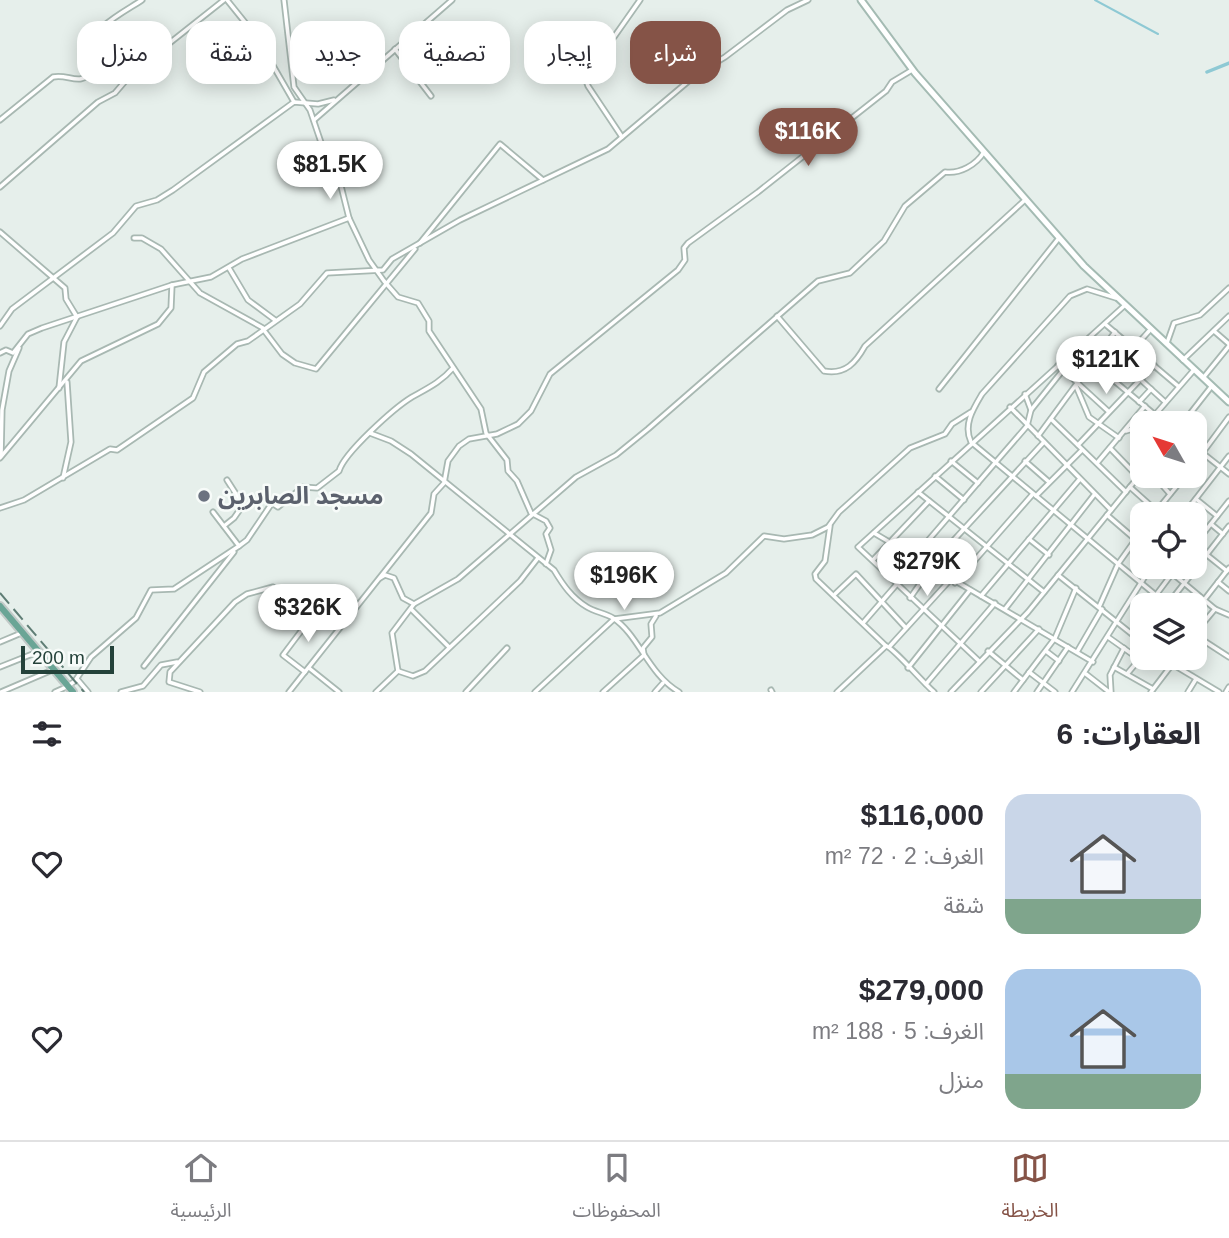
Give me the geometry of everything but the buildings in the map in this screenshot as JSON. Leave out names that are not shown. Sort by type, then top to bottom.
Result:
[{"type":"main road","points":[[0,606],[66,688]]},
{"type":"main road","points":[[0,612],[50,671],[73,692]]},
{"type":"street","points":[[0,120],[53,78],[88,78],[92,70],[88,53],[96,36],[103,27],[142,0]]},
{"type":"street","points":[[0,187],[98,102],[115,93],[133,72],[225,0],[256,36],[294,102]]},
{"type":"street","points":[[284,0],[294,87],[314,120],[329,166],[339,178],[349,218],[376,271],[387,285],[398,297],[418,303],[429,321],[429,331],[481,409],[488,436],[507,460],[508,471],[517,481],[533,516],[543,519],[550,528],[546,534],[551,550],[546,564]]},
{"type":"street","points":[[314,120],[452,0]]},
{"type":"street","points":[[622,137],[587,86],[583,72],[614,37],[639,0]]},
{"type":"street","points":[[0,508],[20,502],[110,449],[117,450],[190,400],[204,372],[237,344],[300,304],[330,271],[376,271],[460,220],[608,149],[697,74],[792,7],[808,0]]},
{"type":"street","points":[[861,0],[912,70],[1059,238],[1149,331],[1229,402]]},
{"type":"street","points":[[395,49],[431,96]]},
{"type":"street","points":[[289,692],[430,513],[434,494],[444,483],[449,458],[458,446],[469,439],[507,430],[527,416],[550,374],[678,270],[685,260],[684,248],[688,243],[808,153],[886,91],[892,82],[912,70]]},
{"type":"street","points":[[0,326],[12,309],[113,233],[136,206],[157,200],[173,190],[294,102],[318,104],[334,100]]},
{"type":"street","points":[[134,238],[151,242],[200,293],[263,329],[282,354],[295,363],[316,369],[500,144],[543,180]]},
{"type":"street","points":[[398,671],[392,633],[414,604],[458,579],[576,477],[615,455],[648,429],[818,281],[850,273],[884,241],[905,206],[945,172],[956,173],[971,165],[984,152]]},
{"type":"street","points":[[777,316],[824,371],[834,372],[853,365],[866,346],[1025,200]]},
{"type":"street","points":[[0,353],[6,350],[13,353],[29,334],[172,285],[211,278],[228,267],[349,218]]},
{"type":"street","points":[[0,232],[26,252],[51,279],[65,288],[66,299],[77,317]]},
{"type":"street","points":[[939,389],[1059,238]]},
{"type":"street","points":[[228,267],[248,300],[275,320]]},
{"type":"street","points":[[0,459],[59,391],[81,361],[158,324],[171,308],[172,285]]},
{"type":"street","points":[[1165,346],[1174,323],[1197,317],[1229,288]]},
{"type":"street","points":[[644,655],[643,648],[652,637],[652,621],[660,613],[726,573],[764,536],[784,539],[812,535],[831,523],[839,512],[910,448],[945,434],[952,424],[971,412],[997,376],[1027,348],[1070,296],[1087,289],[1116,298]]},
{"type":"street","points":[[979,661],[923,611],[859,547],[935,475],[1124,306]]},
{"type":"street","points":[[1182,361],[1229,316]]},
{"type":"street","points":[[59,391],[64,342],[77,317]]},
{"type":"street","points":[[1105,324],[1178,386]]},
{"type":"street","points":[[1109,376],[1149,331]]},
{"type":"street","points":[[1202,379],[1229,345],[1213,331]]},
{"type":"street","points":[[1038,436],[1115,332]]},
{"type":"street","points":[[0,459],[3,404],[9,371],[21,343]]},
{"type":"street","points":[[1076,349],[1151,411]]},
{"type":"street","points":[[1058,365],[1077,385],[1109,411]]},
{"type":"street","points":[[1078,445],[1154,365]]},
{"type":"street","points":[[55,692],[66,688],[76,679],[91,657],[136,618],[151,590],[174,589],[238,547],[247,540],[272,503],[278,507],[303,487],[320,486],[339,471],[340,463],[370,433],[408,400],[440,382],[453,368]]},
{"type":"street","points":[[863,623],[1027,426],[1031,410],[1063,370]]},
{"type":"street","points":[[1156,411],[1193,371]]},
{"type":"street","points":[[1140,379],[1164,401]]},
{"type":"street","points":[[63,478],[71,442],[67,380]]},
{"type":"street","points":[[1077,385],[1089,417],[1119,438]]},
{"type":"street","points":[[1192,411],[1211,387]]},
{"type":"street","points":[[1032,388],[1040,397]]},
{"type":"street","points":[[1139,402],[1151,389]]},
{"type":"street","points":[[1025,394],[1031,410]]},
{"type":"street","points":[[1097,463],[1145,406]]},
{"type":"street","points":[[1010,407],[1111,510]]},
{"type":"street","points":[[971,412],[967,432],[971,443],[1154,593]]},
{"type":"street","points":[[1208,447],[1229,417]]},
{"type":"street","points":[[1051,419],[1126,492]]},
{"type":"street","points":[[1124,431],[1130,429]]},
{"type":"street","points":[[370,433],[401,447],[546,564],[566,590],[588,608],[614,619],[663,682],[679,692]]},
{"type":"street","points":[[910,598],[930,568],[1044,442]]},
{"type":"street","points":[[1110,448],[1130,469]]},
{"type":"street","points":[[955,583],[1034,495],[1082,450]]},
{"type":"street","points":[[1194,502],[1229,456]]},
{"type":"street","points":[[1208,458],[1229,474]]},
{"type":"street","points":[[951,461],[978,483]]},
{"type":"street","points":[[1025,461],[1049,482]]},
{"type":"street","points":[[935,475],[964,500]]},
{"type":"street","points":[[224,526],[243,505],[228,480]]},
{"type":"street","points":[[981,596],[1079,480]]},
{"type":"street","points":[[951,692],[1021,619],[1130,487]]},
{"type":"street","points":[[1131,488],[1146,502]]},
{"type":"street","points":[[1164,488],[1170,495]]},
{"type":"street","points":[[1165,502],[1176,488]]},
{"type":"street","points":[[918,492],[1044,592]]},
{"type":"street","points":[[1005,609],[1094,495]]},
{"type":"street","points":[[1196,499],[1217,516]]},
{"type":"street","points":[[873,560],[929,501]]},
{"type":"street","points":[[1207,529],[1229,501]]},
{"type":"street","points":[[213,512],[238,547]]},
{"type":"street","points":[[1107,515],[1130,536]]},
{"type":"street","points":[[831,523],[825,561],[815,576],[934,692]]},
{"type":"street","points":[[1211,524],[1223,534]]},
{"type":"street","points":[[1207,596],[1228,569],[1207,555],[1229,526]]},
{"type":"street","points":[[874,533],[915,560],[995,603],[1093,662]]},
{"type":"street","points":[[1029,539],[1049,555]]},
{"type":"street","points":[[144,666],[238,547]]},
{"type":"street","points":[[1077,652],[1100,608],[1118,564],[1130,547]]},
{"type":"street","points":[[398,671],[406,675],[419,674],[520,580],[538,558]]},
{"type":"street","points":[[834,595],[856,574],[906,628]]},
{"type":"street","points":[[374,583],[385,575],[391,576],[398,583],[403,598],[414,604]]},
{"type":"street","points":[[1058,575],[1130,633]]},
{"type":"street","points":[[1072,692],[1086,674],[1142,579]]},
{"type":"street","points":[[1179,579],[1195,593]]},
{"type":"street","points":[[1177,593],[1188,579]]},
{"type":"street","points":[[837,692],[888,646],[950,580]]},
{"type":"street","points":[[1218,582],[1229,591]]},
{"type":"street","points":[[200,692],[169,682],[170,672],[235,602],[247,594],[273,587]]},
{"type":"street","points":[[1014,692],[1055,638],[1076,589]]},
{"type":"street","points":[[908,668],[970,590]]},
{"type":"street","points":[[1207,602],[1228,614]]},
{"type":"street","points":[[925,685],[995,603]]},
{"type":"street","points":[[411,609],[449,647]]},
{"type":"street","points":[[1207,617],[1215,609]]},
{"type":"street","points":[[535,692],[614,619],[660,613]]},
{"type":"street","points":[[305,672],[283,655],[314,614]]},
{"type":"street","points":[[981,692],[1039,629]]},
{"type":"street","points":[[0,642],[19,634]]},
{"type":"street","points":[[1108,637],[1130,651]]},
{"type":"street","points":[[1207,642],[1229,657]]},
{"type":"street","points":[[1037,692],[1069,647]]},
{"type":"street","points":[[466,692],[507,648]]},
{"type":"street","points":[[1110,692],[1110,675],[1124,648]]},
{"type":"street","points":[[1046,650],[1059,661]]},
{"type":"street","points":[[988,652],[1023,680]]},
{"type":"street","points":[[0,667],[35,653]]},
{"type":"street","points":[[603,692],[644,655]]},
{"type":"street","points":[[121,692],[143,686],[161,665],[180,661]]},
{"type":"street","points":[[1114,667],[1152,690],[1167,670]]},
{"type":"street","points":[[309,668],[339,692]]},
{"type":"street","points":[[1127,674],[1130,670]]},
{"type":"street","points":[[1182,670],[1219,692]]},
{"type":"street","points":[[1,692],[50,671]]},
{"type":"street","points":[[376,692],[398,671]]},
{"type":"street","points":[[1029,672],[1055,692]]},
{"type":"street","points":[[1086,674],[1110,692]]},
{"type":"street","points":[[76,679],[88,692]]},
{"type":"street","points":[[1188,692],[1196,679]]},
{"type":"street","points":[[655,692],[663,682]]},
{"type":"street","points":[[1226,692],[1229,687]]},
{"type":"waterway","points":[[1095,0],[1158,34]]},
{"type":"waterway","points":[[1207,72],[1229,63]]},
{"type":"railway","points":[[0,593],[84,692]]},
{"type":"place","name":"مسجد الصابرين","points":[[204,496]]}]
